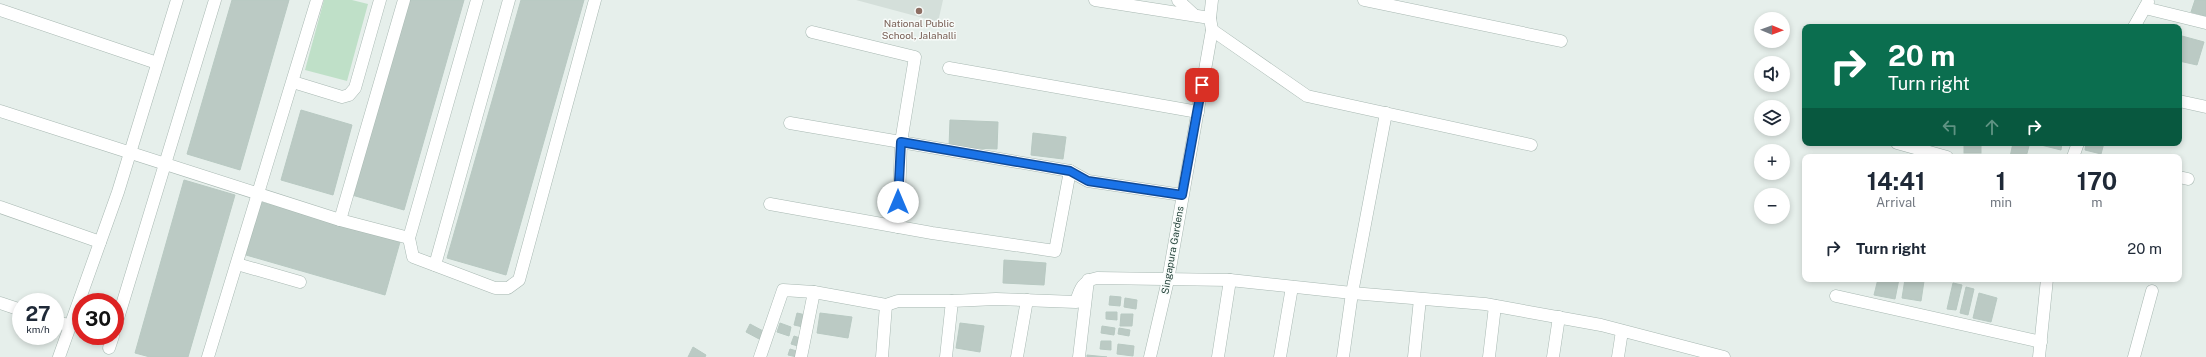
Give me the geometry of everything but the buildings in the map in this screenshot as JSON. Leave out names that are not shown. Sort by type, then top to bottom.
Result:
[{"type":"street","points":[[58,357],[100,242],[130,152],[176,0]]},
{"type":"street","points":[[124,299],[166,164],[214,0]]},
{"type":"street","points":[[208,357],[317,0]]},
{"type":"street","points":[[293,82],[342,97],[349,95],[355,88],[380,0]]},
{"type":"street","points":[[340,220],[404,0]]},
{"type":"street","points":[[477,0],[409,238],[413,257],[495,288],[508,288],[519,280],[595,0]]},
{"type":"street","points":[[435,265],[509,0]]},
{"type":"street","points":[[1095,0],[1193,14],[1210,18]]},
{"type":"street","points":[[1178,0],[1193,14]]},
{"type":"street","name":"Singapura Gardens","points":[[1150,357],[1168,280],[1198,112],[1212,30],[1210,18],[1212,0]]},
{"type":"street","points":[[1364,0],[1562,41]]},
{"type":"street","points":[[2136,24],[2147,4],[2206,23]]},
{"type":"street","points":[[0,10],[158,63]]},
{"type":"street","points":[[1212,30],[1307,96],[1531,145]]},
{"type":"street","points":[[812,32],[915,57],[901,142],[898,227]]},
{"type":"street","points":[[949,68],[1198,112]]},
{"type":"street","points":[[2182,102],[2206,107]]},
{"type":"street","points":[[0,111],[340,220],[409,238]]},
{"type":"street","points":[[1343,357],[1352,293],[1386,114]]},
{"type":"street","points":[[790,123],[1070,171],[1088,181],[1182,195]]},
{"type":"street","points":[[1908,146],[1936,154]]},
{"type":"street","points":[[770,204],[898,227],[1055,251],[1070,171]]},
{"type":"street","points":[[0,207],[100,242]]},
{"type":"street","points":[[237,264],[300,282]]},
{"type":"street","points":[[760,357],[783,290],[814,292],[886,305],[898,301],[996,299],[1076,302],[1080,287],[1088,280],[1097,278],[1230,280],[1495,306],[1622,330],[1685,352],[1724,357]]},
{"type":"street","points":[[1079,357],[1088,280]]},
{"type":"street","points":[[1218,357],[1230,280]]},
{"type":"street","points":[[2039,357],[2047,282]]},
{"type":"street","points":[[1280,357],[1292,287]]},
{"type":"street","points":[[2134,357],[2152,291]]},
{"type":"street","points":[[801,357],[814,292]]},
{"type":"street","points":[[1836,296],[2041,342]]},
{"type":"street","points":[[1414,357],[1420,299]]},
{"type":"street","points":[[1017,357],[1027,300]]},
{"type":"street","points":[[946,357],[952,301]]},
{"type":"street","points":[[0,303],[12,307]]},
{"type":"street","points":[[882,357],[886,305]]},
{"type":"street","points":[[1489,357],[1495,306]]},
{"type":"street","points":[[1553,357],[1559,317]]},
{"type":"street","points":[[64,324],[70,326]]},
{"type":"street","points":[[1618,357],[1622,330]]},
{"type":"shaded area","name":"National Public School, Jalahalli","points":[[856,0],[943,0],[938,22]]},
{"type":"green space","points":[[324,0],[352,0],[368,4],[347,81],[305,70]]},
{"type":"place","name":"National Public School, Jalahalli","points":[[919,11]]},
{"type":"route","points":[[898,202],[901,142],[1070,171],[1088,181],[1182,195],[1202,85]]}]
